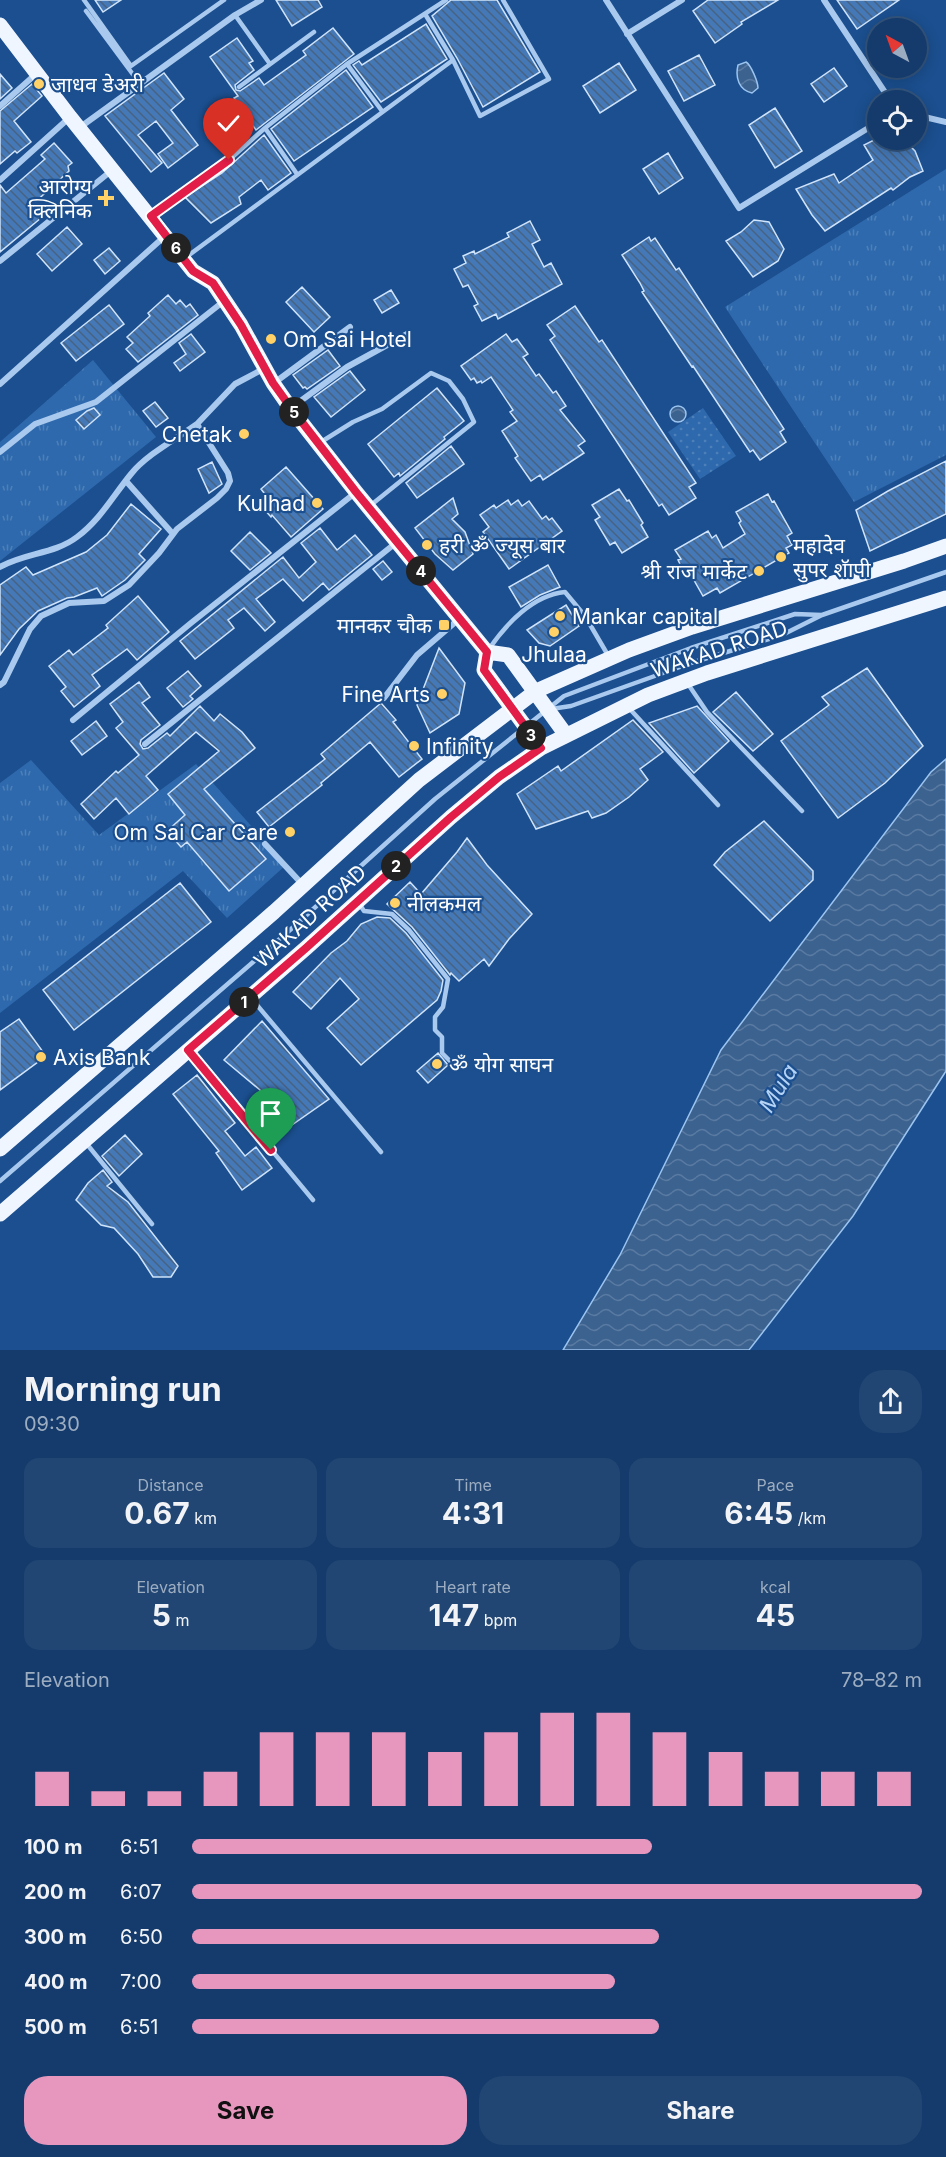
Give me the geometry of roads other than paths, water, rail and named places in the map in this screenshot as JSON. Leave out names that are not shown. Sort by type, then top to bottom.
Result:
[{"type":"main road","points":[[0,26],[74,123],[193,271],[213,283],[241,325],[273,383],[356,492],[487,652],[508,656],[536,691],[566,735]]},
{"type":"main road","name":"WAKAD ROAD","points":[[0,1149],[304,885],[419,780],[536,691],[610,658],[692,627],[946,546]]},
{"type":"main road","name":"WAKAD ROAD","points":[[0,1214],[250,997],[451,817],[499,777],[541,748],[626,705],[686,681],[946,598]]},
{"type":"main road","points":[[487,652],[484,670],[541,748]]},
{"type":"street","points":[[0,180],[74,123],[140,84],[234,15],[261,0]]},
{"type":"street","points":[[606,0],[739,208],[867,129]]},
{"type":"street","points":[[627,34],[682,0]]},
{"type":"street","points":[[824,0],[883,90]]},
{"type":"street","points":[[0,106],[36,74]]},
{"type":"street","points":[[927,118],[946,122]]},
{"type":"street","points":[[0,261],[113,169]]},
{"type":"street","points":[[0,384],[165,235]]},
{"type":"street","points":[[0,452],[35,424],[96,402],[224,301]]},
{"type":"street","points":[[273,383],[350,327]]},
{"type":"street","points":[[291,408],[347,367],[409,333]]},
{"type":"street","points":[[0,567],[77,538],[102,514],[141,465],[197,424],[235,384],[265,368]]},
{"type":"street","points":[[0,685],[4,682],[30,629],[41,616],[69,603],[104,602],[129,585],[159,553],[177,529],[226,489],[230,481],[228,473],[197,424]]},
{"type":"street","points":[[126,481],[173,534]]},
{"type":"street","points":[[73,720],[191,622],[356,492]]},
{"type":"street","points":[[146,744],[397,542]]},
{"type":"street","points":[[384,698],[417,655],[460,619]]},
{"type":"street","points":[[265,844],[304,885]]},
{"type":"lane","points":[[84,0],[131,66],[224,0]]},
{"type":"lane","points":[[151,216],[229,160],[265,128],[347,64],[446,0]]},
{"type":"lane","points":[[425,14],[453,60],[480,116],[549,79],[502,0]]},
{"type":"lane","points":[[86,11],[140,84]]},
{"type":"lane","points":[[234,15],[270,64]]},
{"type":"lane","points":[[239,87],[314,32]]},
{"type":"lane","points":[[184,259],[453,60]]},
{"type":"lane","points":[[347,64],[382,111]]},
{"type":"lane","points":[[265,128],[297,174]]},
{"type":"lane","points":[[319,443],[353,422],[382,409],[431,373],[449,381],[463,399],[474,422],[369,507]]},
{"type":"lane","points":[[548,710],[571,706],[691,663],[782,635],[822,615],[946,572]]},
{"type":"lane","points":[[487,652],[500,633],[534,603],[553,593],[565,592],[585,616],[610,658]]},
{"type":"lane","points":[[0,1181],[290,930],[435,798],[564,696],[691,648],[795,614],[822,615]]},
{"type":"lane","points":[[686,681],[707,712],[802,811]]},
{"type":"lane","points":[[626,705],[718,805]]},
{"type":"lane","points":[[357,902],[364,911],[392,914],[448,979],[443,1007],[435,1017],[435,1030],[442,1037],[442,1053],[451,1062]]},
{"type":"lane","points":[[250,997],[381,1152]]},
{"type":"lane","points":[[188,1050],[313,1200]]},
{"type":"lane","points":[[84,1141],[152,1224]]},
{"type":"water","points":[[746,62],[758,85],[752,93],[741,86],[737,74],[738,65]]},
{"type":"water","points":[[678,406],[684,408],[686,414],[684,420],[678,422],[672,420],[670,414],[672,408]]},
{"type":"water","name":"Mula","points":[[946,759],[946,1071],[853,1216],[749,1350],[563,1350],[620,1255],[721,1050],[931,772]]},
{"type":"place","name":"जाधव डेअरी","points":[[39,84]]},
{"type":"place","name":"आरोग्य क्लिनिक","points":[[106,198]]},
{"type":"place","name":"Om Sai Hotel","points":[[271,339]]},
{"type":"place","name":"Chetak","points":[[244,434]]},
{"type":"place","name":"Kulhad","points":[[317,503]]},
{"type":"place","name":"हरी ॐ ज्यूस बार","points":[[427,545]]},
{"type":"place","name":"महादेव सुपर शॅापी","points":[[781,557]]},
{"type":"place","name":"श्री राज मार्केट","points":[[759,571]]},
{"type":"place","name":"Mankar capital","points":[[560,616]]},
{"type":"place","name":"मानकर चौक","points":[[444,625]]},
{"type":"place","name":"Jhulaa","points":[[554,632]]},
{"type":"place","name":"Fine Arts","points":[[442,694]]},
{"type":"place","name":"Infinity","points":[[414,746]]},
{"type":"place","name":"Om Sai Car Care","points":[[290,832]]},
{"type":"place","name":"नीलकमल","points":[[395,903]]},
{"type":"place","name":"Axis Bank","points":[[41,1057]]},
{"type":"place","name":"ॐ योग साघन","points":[[437,1064]]}]
